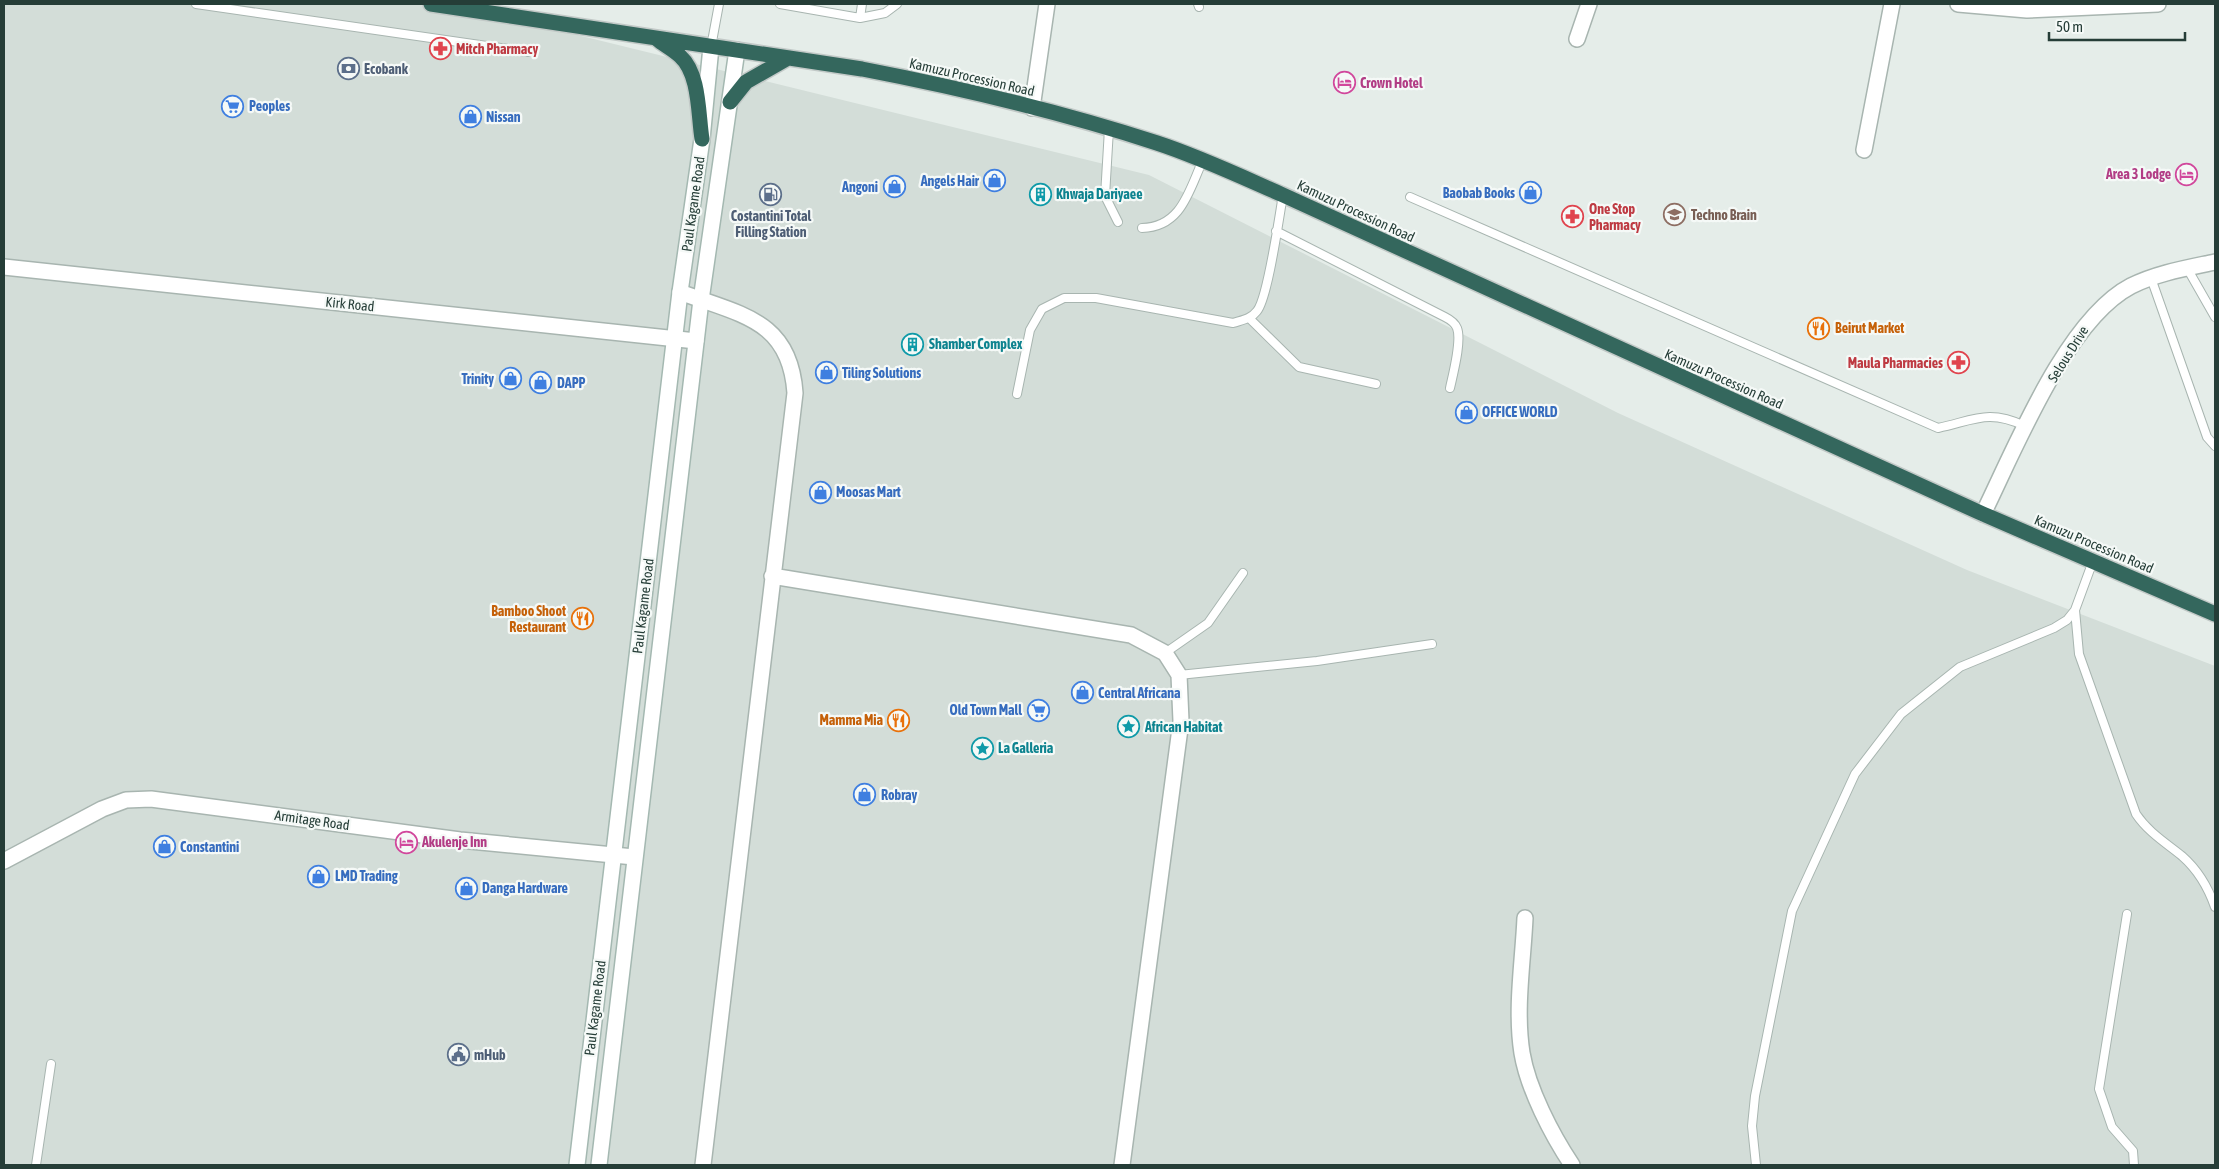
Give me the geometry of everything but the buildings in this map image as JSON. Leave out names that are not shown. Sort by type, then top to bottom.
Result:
[{"type":"highway","name":"Kamuzu Procession Road","points":[[431,4],[654,37],[923,81],[1109,129],[1203,160],[1983,514],[2215,614]]},
{"type":"highway","points":[[654,37],[680,56],[688,66],[693,80],[702,139]]},
{"type":"highway","points":[[730,102],[746,82],[788,58]]},
{"type":"street","points":[[1032,108],[1047,4]]},
{"type":"street","points":[[1577,39],[1589,4]]},
{"type":"street","points":[[1864,150],[1892,4]]},
{"type":"street","points":[[1958,4],[2027,10],[2080,6],[2158,4]]},
{"type":"street","name":"Paul Kagame Road","points":[[577,1165],[680,292],[702,139],[711,47]]},
{"type":"street","points":[[599,1165],[700,300],[737,50]]},
{"type":"street","name":"Selous Drive","points":[[1983,514],[2025,426],[2076,337],[2096,313],[2130,287],[2152,278],[2215,262]]},
{"type":"street","name":"Kirk Road","points":[[4,267],[696,341]]},
{"type":"street","points":[[680,292],[755,321],[773,334],[783,345],[793,372],[794,416],[772,576],[702,1165]]},
{"type":"street","points":[[772,576],[1132,635],[1165,653],[1179,675],[1181,721],[1122,1165]]},
{"type":"street","name":"Armitage Road","points":[[4,861],[102,809],[126,800],[151,799],[460,840],[634,857]]},
{"type":"street","points":[[1525,918],[1520,998],[1522,1053],[1538,1102],[1555,1138],[1572,1165]]},
{"type":"lane","points":[[196,4],[216,5],[528,52]]},
{"type":"lane","points":[[711,47],[719,4]]},
{"type":"lane","points":[[780,4],[860,18],[885,13],[897,4]]},
{"type":"lane","points":[[860,18],[862,4]]},
{"type":"lane","points":[[1109,129],[1105,196],[1118,222]]},
{"type":"lane","points":[[1142,228],[1157,228],[1178,213],[1203,160]]},
{"type":"lane","points":[[1017,394],[1030,330],[1042,309],[1064,298],[1096,298],[1233,323],[1249,318],[1258,311],[1264,293],[1283,195]]},
{"type":"lane","points":[[1410,197],[1938,428],[1985,415],[2007,418],[2025,426]]},
{"type":"lane","points":[[1276,231],[1445,317],[1454,324],[1457,328],[1458,342],[1450,388]]},
{"type":"lane","points":[[2187,268],[2215,317]]},
{"type":"lane","points":[[2152,278],[2207,438],[2215,446]]},
{"type":"lane","points":[[1249,318],[1300,367],[1376,384]]},
{"type":"lane","points":[[1756,1165],[1752,1126],[1755,1096],[1792,911],[1855,774],[1901,714],[1960,667],[2054,628],[2067,620],[2075,610],[2093,561]]},
{"type":"lane","points":[[1165,653],[1208,623],[1243,573]]},
{"type":"lane","points":[[2075,610],[2079,654],[2136,814],[2144,826],[2196,870],[2208,888],[2215,907]]},
{"type":"lane","points":[[1179,675],[1317,661],[1432,644]]},
{"type":"lane","points":[[2127,914],[2099,1089],[2112,1127],[2133,1151],[2134,1165]]},
{"type":"lane","points":[[36,1165],[51,1064]]},
{"type":"shaded area","points":[[4,4],[451,4],[1149,175],[1618,413],[1967,570],[2215,666],[2215,1165],[4,1165]]},
{"type":"place","name":"Mitch Pharmacy","points":[[440,49]]},
{"type":"place","name":"Ecobank","points":[[348,69]]},
{"type":"place","name":"Crown Hotel","points":[[1344,83]]},
{"type":"place","name":"Peoples","points":[[233,106]]},
{"type":"place","name":"Nissan","points":[[470,117]]},
{"type":"place","name":"Area 3 Lodge","points":[[2187,174]]},
{"type":"place","name":"Angels Hair","points":[[995,181]]},
{"type":"place","name":"Angoni","points":[[894,187]]},
{"type":"place","name":"Baobab Books","points":[[1531,193]]},
{"type":"place","name":"Costantini Total Filling Station","points":[[771,194]]},
{"type":"place","name":"Khwaja Dariyaee","points":[[1040,194]]},
{"type":"place","name":"Techno Brain","points":[[1675,215]]},
{"type":"place","name":"One Stop Pharmacy","points":[[1573,217]]},
{"type":"place","name":"Beirut Market","points":[[1819,328]]},
{"type":"place","name":"Shamber Complex","points":[[913,344]]},
{"type":"place","name":"Maula Pharmacies","points":[[1959,363]]},
{"type":"place","name":"Tiling Solutions","points":[[826,373]]},
{"type":"place","name":"Trinity","points":[[510,379]]},
{"type":"place","name":"DAPP","points":[[541,383]]},
{"type":"place","name":"OFFICE WORLD","points":[[1466,412]]},
{"type":"place","name":"Moosas Mart","points":[[820,492]]},
{"type":"place","name":"Bamboo Shoot Restaurant","points":[[582,619]]},
{"type":"place","name":"Central Africana","points":[[1082,693]]},
{"type":"place","name":"Old Town Mall","points":[[1038,710]]},
{"type":"place","name":"Mamma Mia","points":[[899,720]]},
{"type":"place","name":"African Habitat","points":[[1129,727]]},
{"type":"place","name":"La Galleria","points":[[982,748]]},
{"type":"place","name":"Robray","points":[[865,795]]},
{"type":"place","name":"Akulenje Inn","points":[[406,842]]},
{"type":"place","name":"Constantini","points":[[164,847]]},
{"type":"place","name":"LMD Trading","points":[[319,876]]},
{"type":"place","name":"Danga Hardware","points":[[466,888]]},
{"type":"place","name":"mHub","points":[[458,1055]]}]
